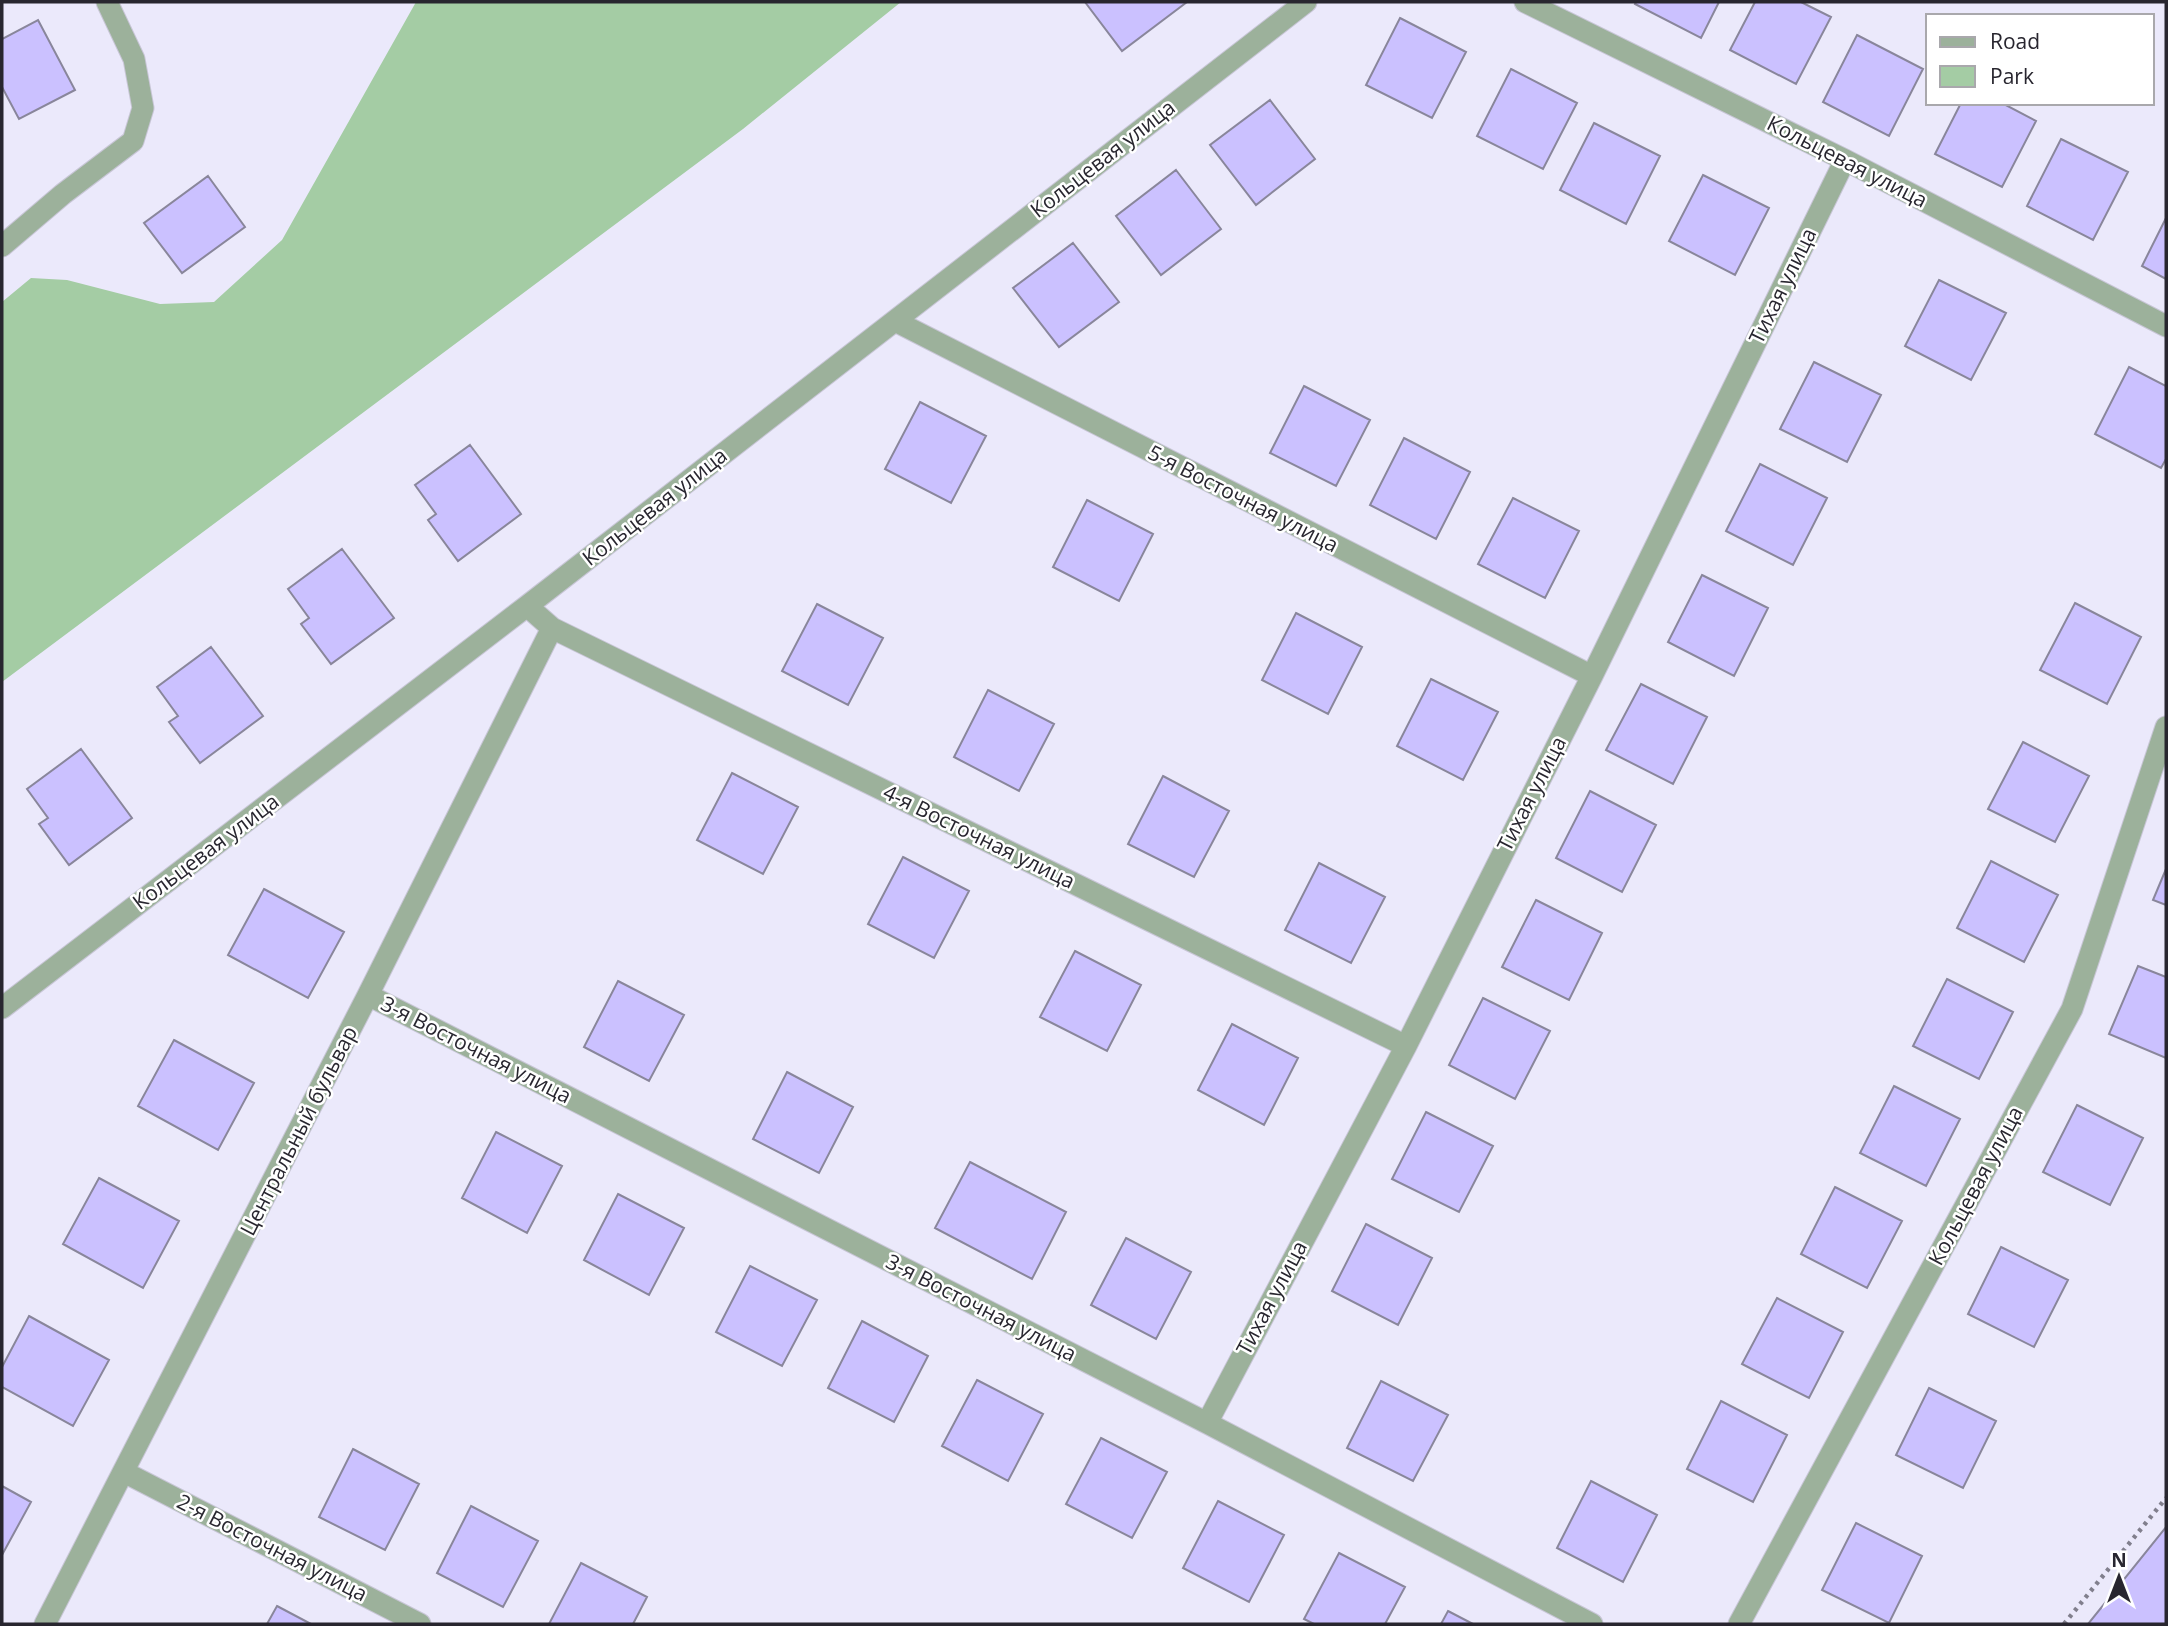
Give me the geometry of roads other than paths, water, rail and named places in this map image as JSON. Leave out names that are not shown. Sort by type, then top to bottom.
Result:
[{"type":"lane","points":[[2,246],[63,194],[133,141],[143,108],[134,59],[107,2]]},
{"type":"lane","name":"Кольцевая улица","points":[[2,1008],[527,606],[1306,2]]},
{"type":"lane","name":"Кольцевая улица","points":[[1525,2],[1845,160],[2166,326]]},
{"type":"lane","name":"Тихая улица","points":[[1207,1423],[1406,1046],[1845,160]]},
{"type":"lane","name":"5-я Восточная улица","points":[[895,321],[1591,676]]},
{"type":"lane","points":[[527,606],[552,628]]},
{"type":"lane","name":"Центральный бульвар","points":[[45,1624],[368,995],[552,628]]},
{"type":"lane","name":"4-я Восточная улица","points":[[552,628],[1406,1046]]},
{"type":"lane","name":"Кольцевая улица","points":[[1738,1624],[2071,1009],[2166,727]]},
{"type":"lane","name":"3-я Восточная улица","points":[[368,995],[1207,1423],[1592,1624]]},
{"type":"lane","name":"2-я Восточная улица","points":[[124,1472],[419,1624]]}]
